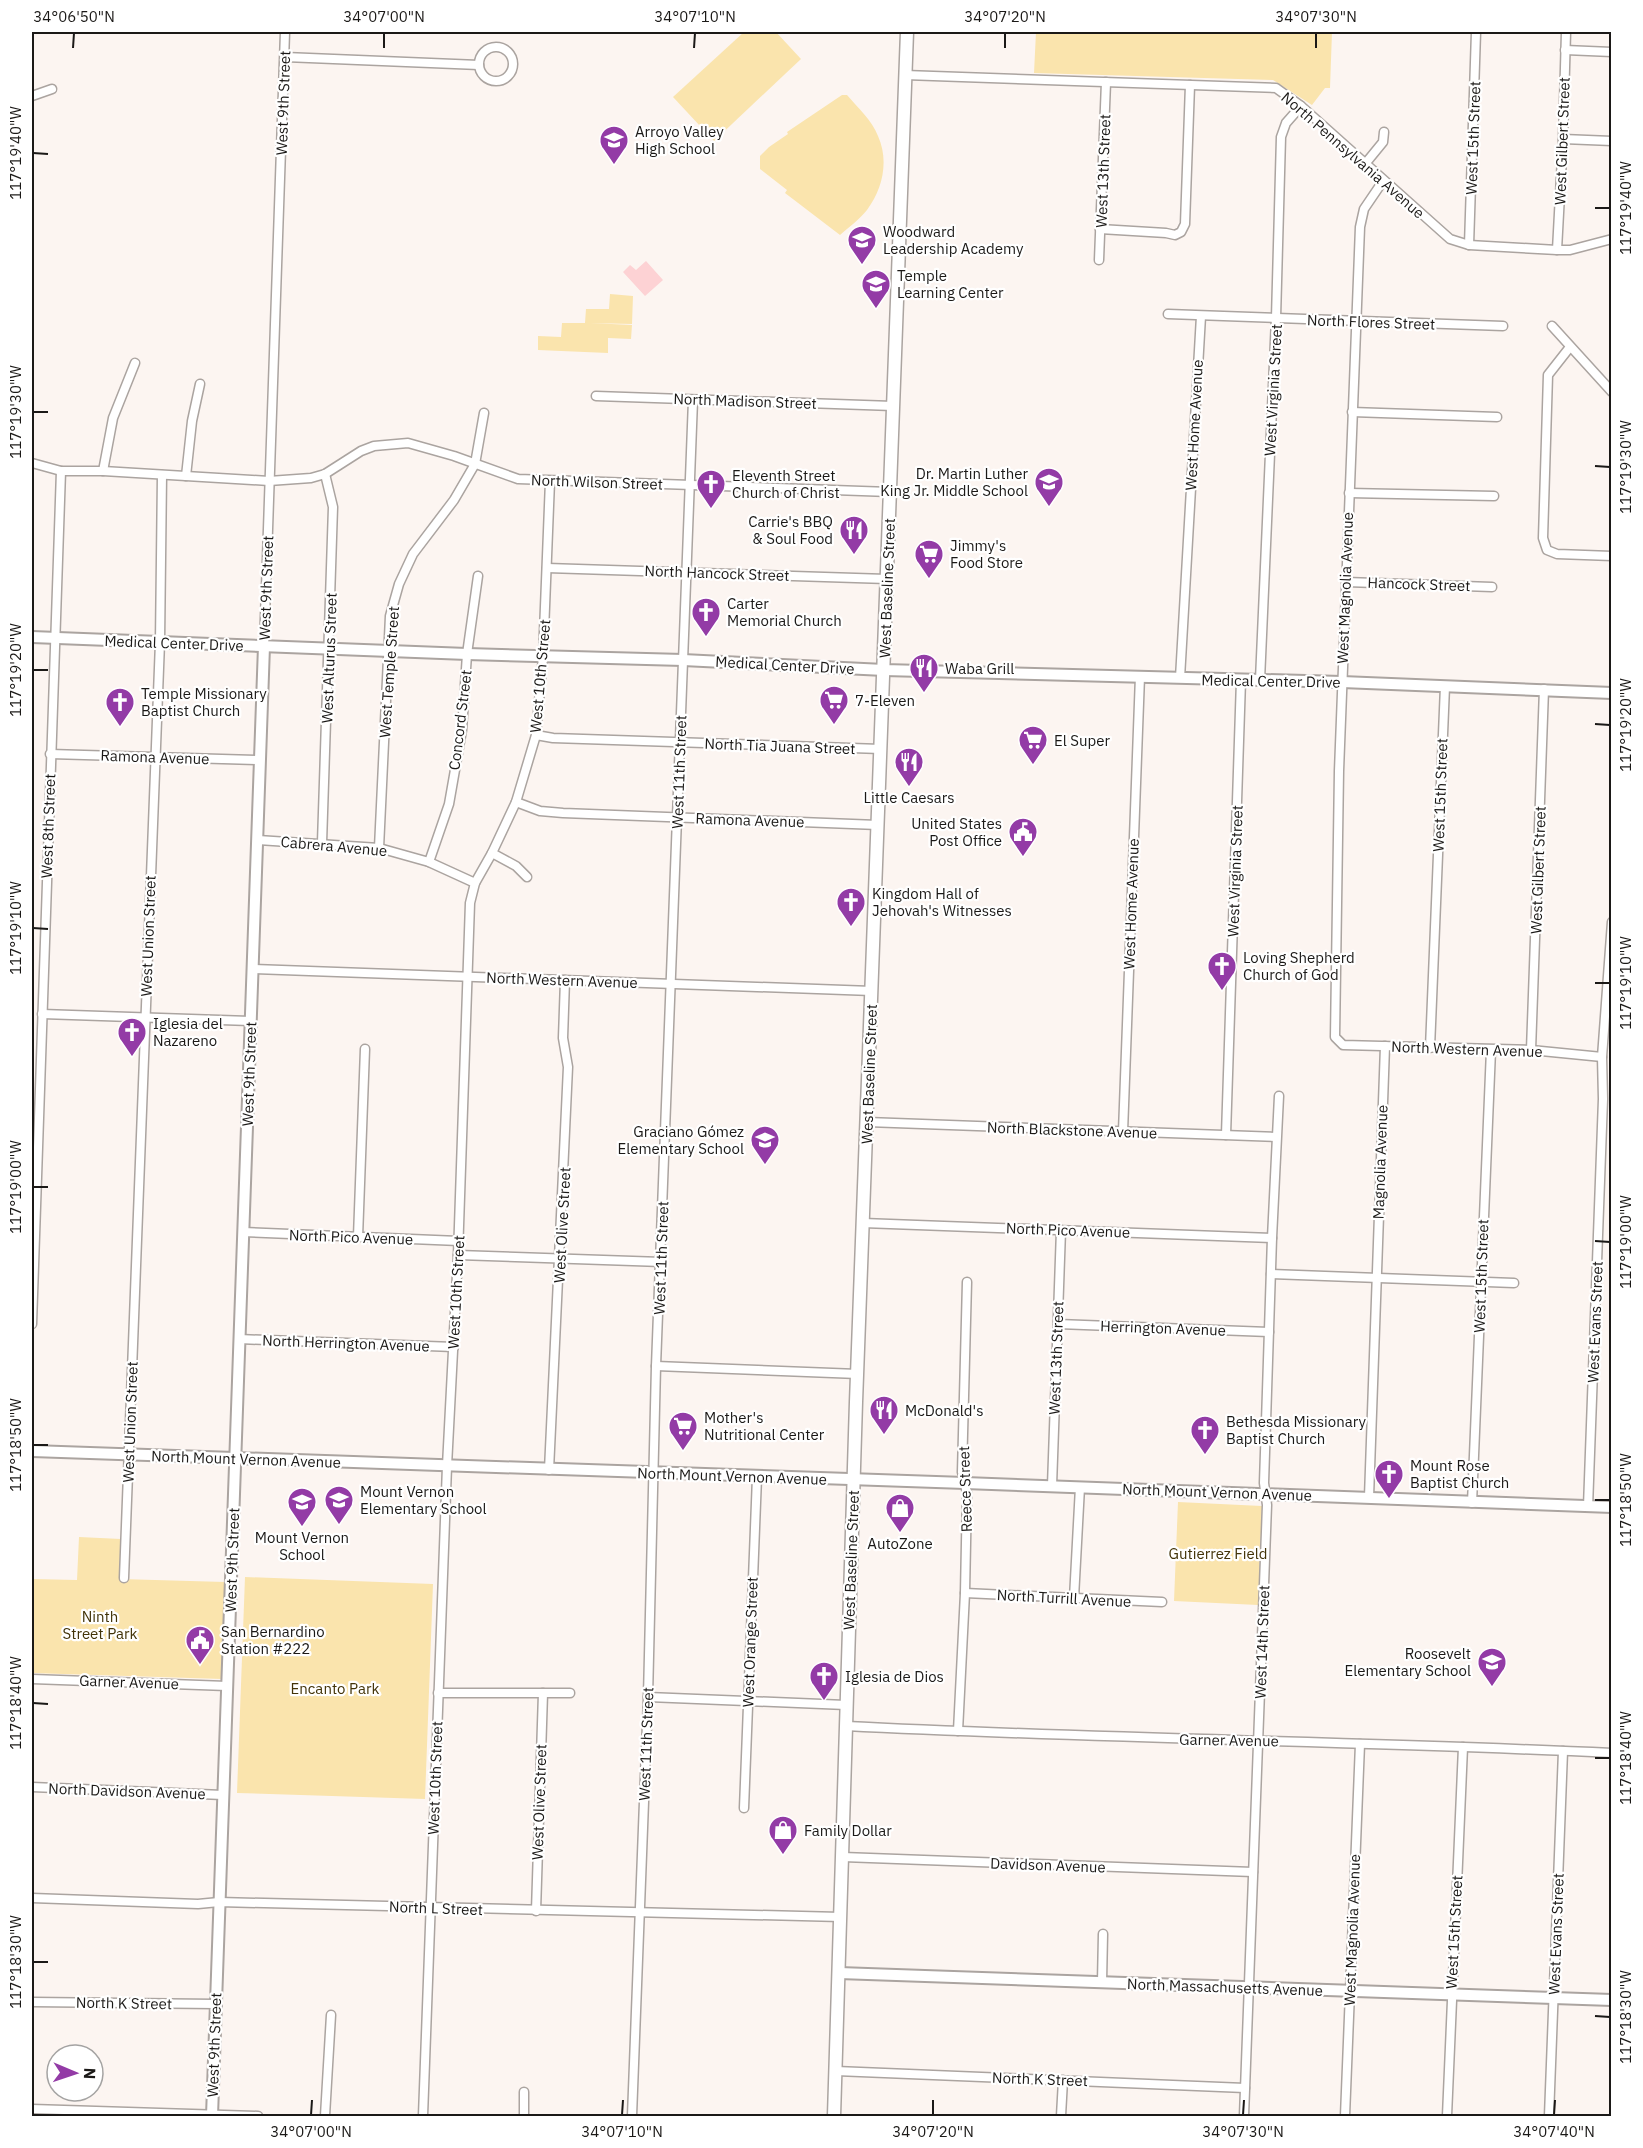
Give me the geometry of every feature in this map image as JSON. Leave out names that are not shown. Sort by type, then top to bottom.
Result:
[{"type":"main road","name":"West Baseline Street","points":[[834,2116],[846,1705],[907,32]]},
{"type":"street","name":"West 9th Street","points":[[212,2116],[285,32]]},
{"type":"street","name":"West 15th Street","points":[[1469,245],[1476,32]]},
{"type":"street","name":"West Gilbert Street","points":[[1557,250],[1566,32]]},
{"type":"street","points":[[495,47],[507,52],[512,63],[508,75],[496,81],[484,76],[479,65],[483,52],[495,47]]},
{"type":"street","points":[[1565,50],[1611,52]]},
{"type":"street","points":[[285,57],[479,65]]},
{"type":"street","name":"North Pennsylvania Avenue","points":[[905,75],[1276,88],[1301,106],[1449,239],[1469,245],[1557,250],[1570,250],[1611,239]]},
{"type":"street","name":"West 13th Street","points":[[1099,260],[1106,82]]},
{"type":"street","points":[[1101,229],[1175,235],[1181,231],[1185,224],[1190,85]]},
{"type":"street","points":[[32,96],[52,89]]},
{"type":"street","name":"West Virginia Street","points":[[1260,680],[1276,318],[1281,137],[1286,123],[1301,106]]},
{"type":"street","points":[[1365,164],[1383,142],[1384,132]]},
{"type":"street","points":[[1563,140],[1611,141]]},
{"type":"street","name":"West Magnolia Avenue","points":[[1335,1037],[1336,859],[1360,227],[1364,209],[1383,181]]},
{"type":"street","name":"North Flores Street","points":[[1168,314],[1503,326]]},
{"type":"street","name":"West Home Avenue","points":[[1180,678],[1201,316]]},
{"type":"street","points":[[1552,326],[1611,393]]},
{"type":"street","points":[[1570,347],[1548,375],[1543,538],[1547,549],[1557,554],[1611,556]]},
{"type":"street","points":[[103,471],[113,418],[135,363]]},
{"type":"street","points":[[186,476],[192,421],[200,384]]},
{"type":"street","name":"North Madison Street","points":[[596,396],[893,406]]},
{"type":"street","name":"West 11th Street","points":[[632,2116],[648,1697],[656,1366],[662,1262],[693,400]]},
{"type":"street","points":[[1352,412],[1497,417]]},
{"type":"street","name":"West Temple Street","points":[[379,848],[390,616],[399,584],[412,554],[454,500],[475,464],[484,413]]},
{"type":"street","name":"North Wilson Street","points":[[32,463],[61,471],[103,471],[269,481],[311,478],[325,474],[374,446],[408,443],[518,479],[890,492]]},
{"type":"street","name":"West 8th Street","points":[[32,1324],[35,1123],[42,1014],[61,471]]},
{"type":"street","name":"West Alturus Street","points":[[322,843],[333,507],[325,474]]},
{"type":"street","name":"West Union Street","points":[[124,1578],[160,642],[162,475]]},
{"type":"street","name":"West 10th Street","points":[[423,2116],[447,1466],[459,1241],[470,903],[475,883],[516,802],[536,735],[543,657],[550,481]]},
{"type":"street","points":[[1349,493],[1494,496]]},
{"type":"street","name":"North Hancock Street","points":[[547,567],[887,579]]},
{"type":"street","name":"Concord Street","points":[[429,862],[448,804],[462,730],[467,654],[478,576]]},
{"type":"street","name":"Hancock Street","points":[[1346,582],[1492,587]]},
{"type":"street","name":"Medical Center Drive","points":[[32,637],[543,657],[1342,682],[1611,693]]},
{"type":"street","name":"West Home Avenue","points":[[1123,1132],[1140,676]]},
{"type":"street","name":"West Virginia Street","points":[[1226,1135],[1241,680]]},
{"type":"street","name":"West 15th Street","points":[[1430,1048],[1445,686]]},
{"type":"street","name":"West Gilbert Street","points":[[1531,1050],[1544,689]]},
{"type":"street","name":"North Tia Juana Street","points":[[536,735],[553,738],[881,749]]},
{"type":"street","name":"Ramona Avenue","points":[[50,754],[260,760]]},
{"type":"street","name":"Ramona Avenue","points":[[516,802],[540,811],[878,825]]},
{"type":"street","name":"Cabrera Avenue","points":[[258,840],[379,848],[429,862],[475,883]]},
{"type":"street","points":[[492,853],[516,866],[527,877]]},
{"type":"street","name":"West Evans Street","points":[[1587,1507],[1607,1100],[1602,1057],[1611,922]]},
{"type":"street","name":"North Western Avenue","points":[[252,969],[872,991]]},
{"type":"street","name":"West Olive Street","points":[[549,1470],[568,1067],[563,1038],[565,980]]},
{"type":"street","points":[[42,1014],[250,1021]]},
{"type":"street","name":"North Western Avenue","points":[[1335,1037],[1342,1045],[1531,1050],[1602,1057]]},
{"type":"street","name":"Magnolia Avenue","points":[[1376,1277],[1384,1046]]},
{"type":"street","points":[[358,1238],[365,1049]]},
{"type":"street","name":"West 15th Street","points":[[1472,1503],[1491,1050]]},
{"type":"street","name":"West 14th Street","points":[[1244,2116],[1266,1494],[1264,1482],[1272,1238],[1279,1096]]},
{"type":"street","name":"North Blackstone Avenue","points":[[867,1122],[1276,1137]]},
{"type":"street","name":"North Pico Avenue","points":[[863,1223],[1272,1238]]},
{"type":"street","name":"West 13th Street","points":[[1052,1486],[1061,1230]]},
{"type":"street","name":"North Pico Avenue","points":[[243,1232],[459,1241]]},
{"type":"street","points":[[458,1256],[662,1262]]},
{"type":"street","points":[[1271,1274],[1514,1283]]},
{"type":"street","points":[[1369,1497],[1376,1277]]},
{"type":"street","name":"Reece Street","points":[[958,1731],[968,1493],[962,1472],[967,1282]]},
{"type":"street","name":"Herrington Avenue","points":[[1058,1324],[1269,1332]]},
{"type":"street","name":"North Herrington Avenue","points":[[239,1339],[454,1347]]},
{"type":"street","points":[[656,1366],[858,1374]]},
{"type":"street","name":"North Mount Vernon Avenue","points":[[32,1451],[1611,1507]]},
{"type":"street","name":"West Orange Street","points":[[744,1808],[757,1477]]},
{"type":"street","points":[[1074,1598],[1080,1487]]},
{"type":"street","name":"North Turrill Avenue","points":[[965,1593],[1162,1602]]},
{"type":"street","name":"Garner Avenue","points":[[32,1679],[227,1686]]},
{"type":"street","points":[[438,1693],[570,1693]]},
{"type":"street","name":"West Olive Street","points":[[536,1911],[543,1693]]},
{"type":"street","points":[[648,1697],[846,1705]]},
{"type":"street","name":"Garner Avenue","points":[[846,1726],[1186,1740],[1258,1740],[1611,1753]]},
{"type":"street","name":"West Magnolia Avenue","points":[[1345,2116],[1360,1744]]},
{"type":"street","name":"West 15th Street","points":[[1447,2116],[1463,1747]]},
{"type":"street","name":"West Evans Street","points":[[1549,2116],[1563,1751]]},
{"type":"street","name":"North Davidson Avenue","points":[[32,1787],[223,1795]]},
{"type":"street","name":"Davidson Avenue","points":[[843,1857],[1253,1872]]},
{"type":"street","name":"North L Street","points":[[32,1898],[198,1904],[219,1902],[639,1914],[841,1917]]},
{"type":"street","points":[[1102,1982],[1103,1934]]},
{"type":"street","name":"North Massachusetts Avenue","points":[[839,1973],[1611,2000]]},
{"type":"street","name":"North K Street","points":[[32,2002],[216,2004]]},
{"type":"street","points":[[325,2116],[331,2015]]},
{"type":"street","name":"North K Street","points":[[836,2071],[1245,2088]]},
{"type":"street","points":[[1061,2116],[1063,2080]]},
{"type":"street","points":[[524,2116],[525,2092]]},
{"type":"street","points":[[32,2109],[258,2116]]},
{"type":"green space","points":[[744,32],[776,32],[801,59],[714,141],[673,97]]},
{"type":"green space","points":[[1036,32],[1332,32],[1330,88],[1325,88],[1312,105],[1273,80],[1034,73]]},
{"type":"green space","points":[[842,95],[847,95],[872,125],[881,145],[884,164],[883,174],[873,202],[861,217],[840,235],[785,193],[787,190],[760,169],[760,156],[788,134],[787,132]]},
{"type":"green space","points":[[610,294],[633,296],[632,324],[590,323],[632,325],[631,339],[608,338],[608,353],[538,350],[538,336],[561,337],[562,323],[585,323],[586,309],[609,309]]},
{"type":"green space","name":"Gutierrez Field","points":[[1178,1502],[1262,1506],[1258,1605],[1174,1601]]},
{"type":"green space","name":"Ninth Street Park","points":[[79,1537],[121,1539],[120,1579],[225,1582],[222,1679],[32,1673],[32,1579],[77,1580]]},
{"type":"green space","name":"Encanto Park","points":[[245,1577],[433,1584],[425,1799],[237,1793]]},
{"type":"shaded area","points":[[646,261],[663,280],[645,296],[623,272],[630,265],[636,270]]},
{"type":"place","name":"Arroyo Valley High School","points":[[614,166]]},
{"type":"place","name":"Woodward Leadership Academy","points":[[862,266]]},
{"type":"place","name":"Temple Learning Center","points":[[876,310]]},
{"type":"place","name":"Dr. Martin Luther King Jr. Middle School","points":[[1049,508]]},
{"type":"place","name":"Eleventh Street Church of Christ","points":[[711,510]]},
{"type":"place","name":"Carrie's BBQ & Soul Food","points":[[854,556]]},
{"type":"place","name":"Jimmy's Food Store","points":[[929,580]]},
{"type":"place","name":"Carter Memorial Church","points":[[706,638]]},
{"type":"place","name":"Waba Grill","points":[[924,694]]},
{"type":"place","name":"7-Eleven","points":[[834,726]]},
{"type":"place","name":"Temple Missionary Baptist Church","points":[[120,728]]},
{"type":"place","name":"El Super","points":[[1033,766]]},
{"type":"place","name":"Little Caesars","points":[[909,788]]},
{"type":"place","name":"United States Post Office","points":[[1023,858]]},
{"type":"place","name":"Kingdom Hall of Jehovah's Witnesses","points":[[851,928]]},
{"type":"place","name":"Loving Shepherd Church of God","points":[[1222,992]]},
{"type":"place","name":"Iglesia del Nazareno","points":[[132,1058]]},
{"type":"place","name":"Graciano Gómez Elementary School","points":[[765,1166]]},
{"type":"place","name":"McDonald's","points":[[884,1436]]},
{"type":"place","name":"Mother's Nutritional Center","points":[[683,1452]]},
{"type":"place","name":"Bethesda Missionary Baptist Church","points":[[1205,1456]]},
{"type":"place","name":"Mount Rose Baptist Church","points":[[1389,1500]]},
{"type":"place","name":"Mount Vernon Elementary School","points":[[339,1526]]},
{"type":"place","name":"Mount Vernon School","points":[[302,1528]]},
{"type":"place","name":"AutoZone","points":[[900,1534]]},
{"type":"place","name":"San Bernardino Station #222","points":[[200,1666]]},
{"type":"place","name":"Roosevelt Elementary School","points":[[1492,1688]]},
{"type":"place","name":"Iglesia de Dios","points":[[824,1702]]},
{"type":"place","name":"Family Dollar","points":[[783,1856]]}]
